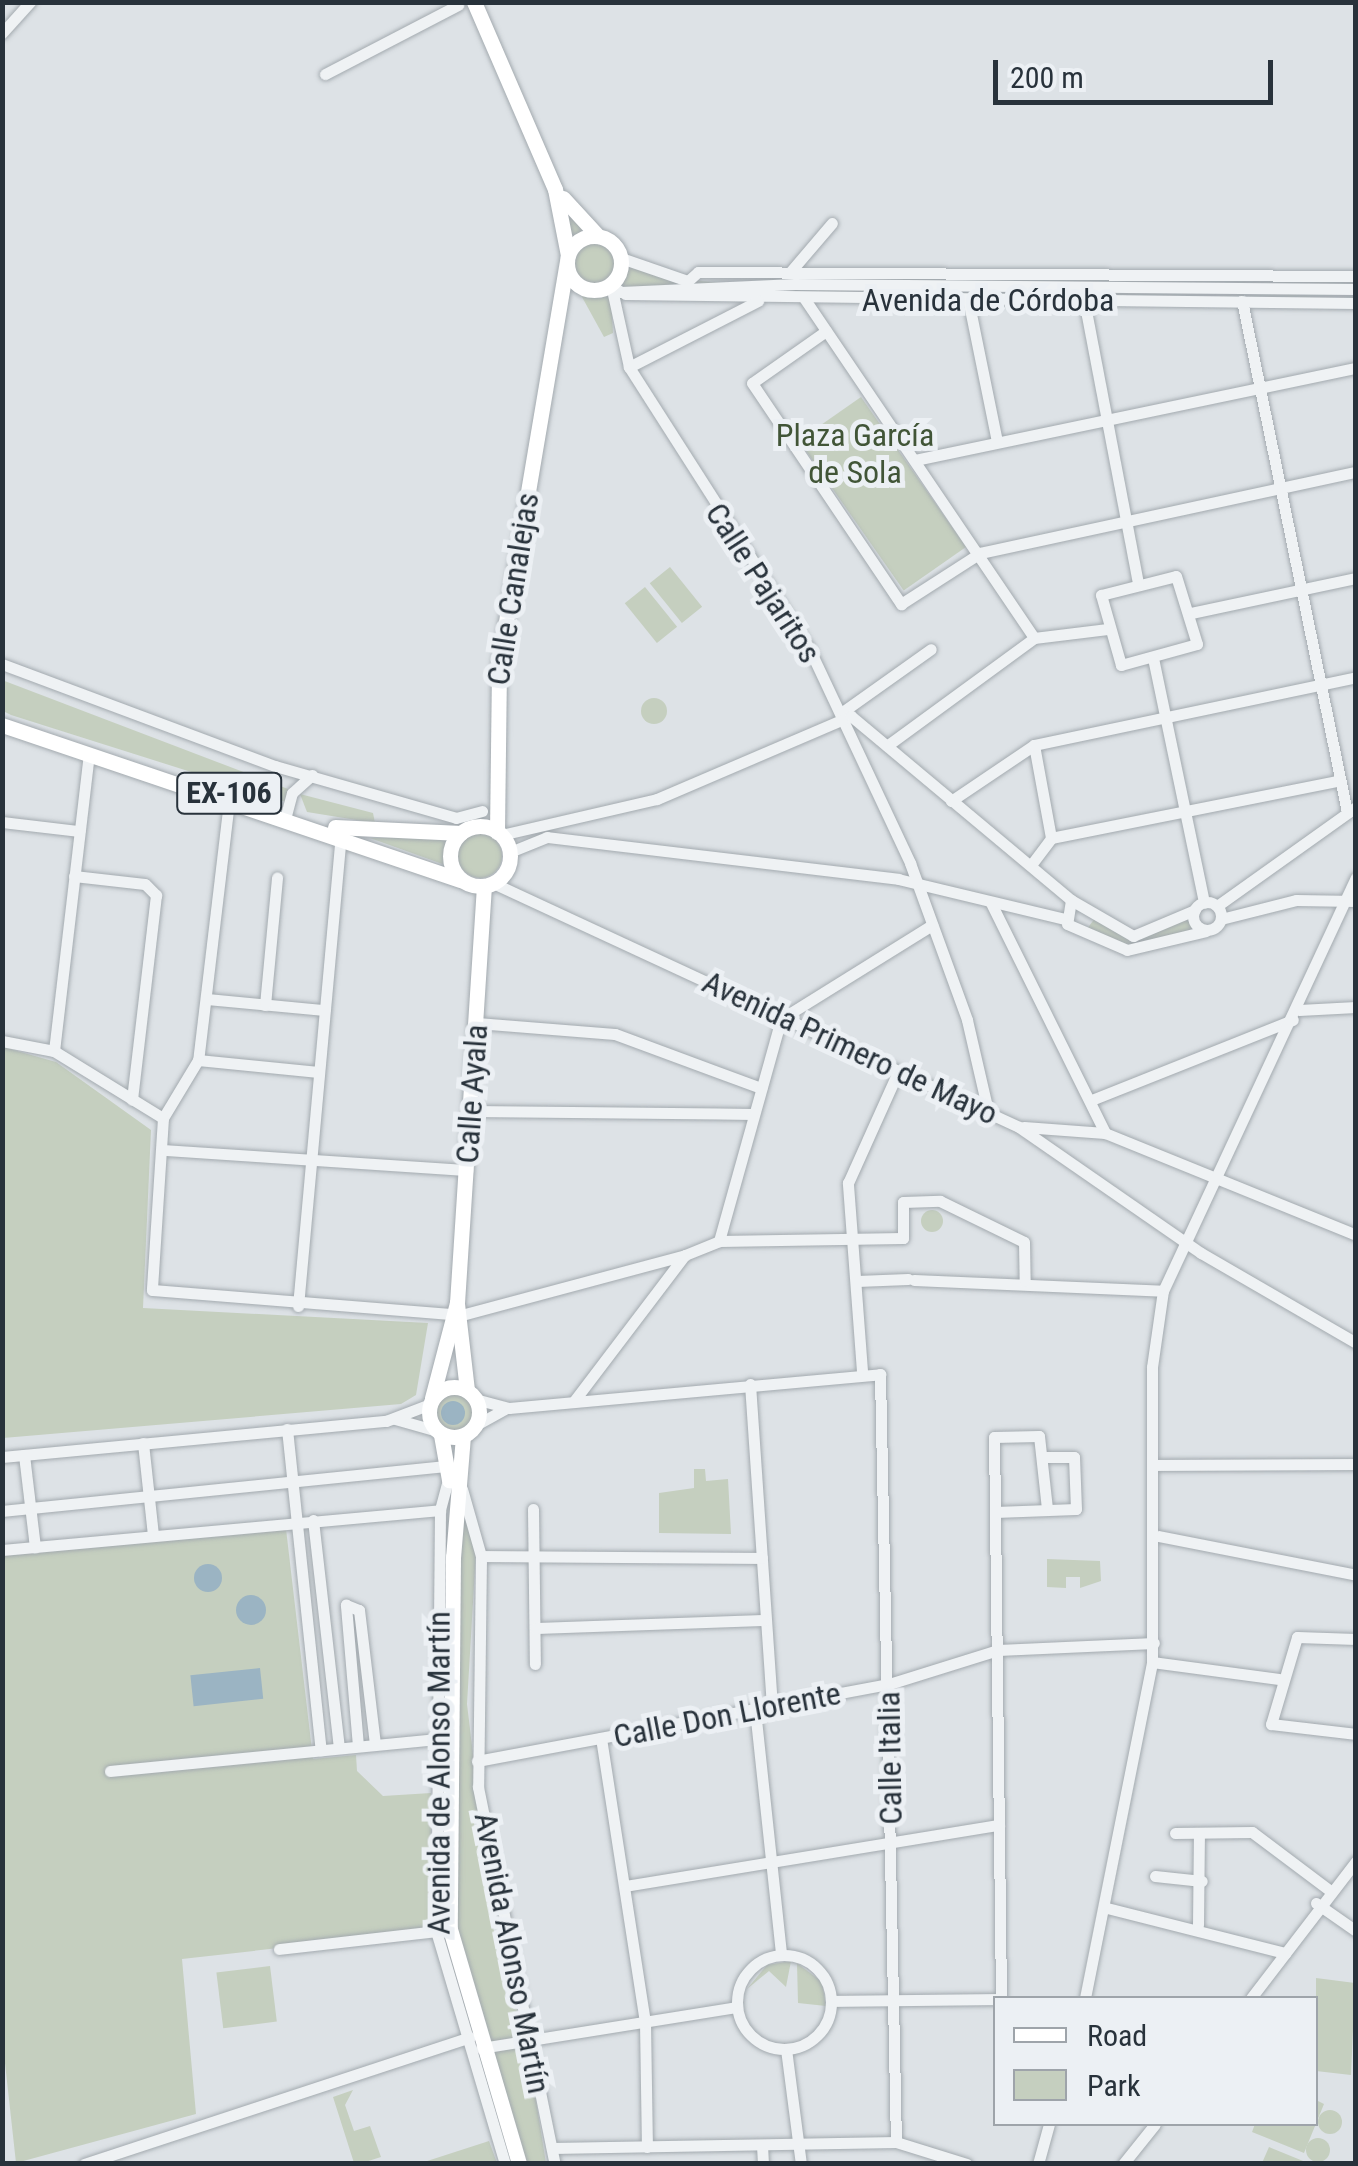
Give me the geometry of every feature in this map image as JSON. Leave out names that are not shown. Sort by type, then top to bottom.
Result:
[{"type":"main road","points":[[466,4],[555,189],[567,259],[582,288],[616,289],[622,258],[555,189]]},
{"type":"main road","points":[[567,259],[598,236]]},
{"type":"main road","name":"Calle Canalejas","points":[[510,852],[494,824],[491,794],[500,651],[567,259]]},
{"type":"main road","name":"Calle Canalejas","points":[[554,348],[582,288]]},
{"type":"main road","name":"EX-106","points":[[2,721],[89,754],[229,796]]},
{"type":"main road","name":"EX-106","points":[[2,721],[286,815],[461,880]]},
{"type":"main road","name":"EX-106","points":[[286,815],[350,830],[463,827]]},
{"type":"main road","points":[[463,827],[494,824]]},
{"type":"main road","points":[[463,827],[494,824]]},
{"type":"main road","points":[[463,827],[450,856],[461,880],[491,889],[510,852]]},
{"type":"main road","name":"Calle Ayala","points":[[431,1401],[454,1311],[491,889]]},
{"type":"main road","name":"Calle Ayala","points":[[454,1311],[471,1395],[466,1435]]},
{"type":"main road","points":[[431,1401],[471,1395]]},
{"type":"main road","name":"Avenida de Alonso Martín","points":[[431,1401],[451,1473],[452,1556],[444,1738],[451,1950],[474,2041],[519,2164]]},
{"type":"main road","points":[[439,1433],[466,1435]]},
{"type":"main road","name":"Avenida de Alonso Martín","points":[[451,1473],[466,1435]]},
{"type":"street","points":[[2,33],[30,2]]},
{"type":"street","points":[[325,74],[466,4]]},
{"type":"street","points":[[791,271],[832,223]]},
{"type":"street","name":"Avenida de Córdoba","points":[[622,258],[728,284]]},
{"type":"street","name":"Avenida de Córdoba","points":[[694,276],[791,271],[1356,276]]},
{"type":"street","name":"Avenida de Córdoba","points":[[616,289],[728,284],[1356,289]]},
{"type":"street","name":"Avenida de Córdoba","points":[[616,289],[804,298],[1356,303]]},
{"type":"street","name":"Calle Pajaritos","points":[[616,289],[629,367],[845,721],[932,925],[979,1100],[988,1111]]},
{"type":"street","points":[[710,295],[722,302],[717,318]]},
{"type":"street","points":[[629,367],[717,318],[777,297]]},
{"type":"street","points":[[804,298],[980,552],[1034,638]]},
{"type":"street","points":[[968,299],[997,441]]},
{"type":"street","points":[[1084,300],[1138,584]]},
{"type":"street","points":[[1206,930],[1209,908],[1229,891],[1351,809],[1337,780],[1321,684],[1242,302]]},
{"type":"street","points":[[826,331],[752,383],[901,604],[980,552],[1356,472]]},
{"type":"street","points":[[915,460],[1356,368]]},
{"type":"street","points":[[1191,612],[1356,578]]},
{"type":"street","points":[[1184,579],[1191,612],[1197,644],[1121,665],[1107,629],[1100,595],[1138,584],[1184,579]]},
{"type":"street","points":[[888,744],[1034,638],[1107,629]]},
{"type":"street","points":[[494,824],[518,828],[658,799],[845,721],[931,649]]},
{"type":"street","points":[[1153,658],[1209,908],[1206,930]]},
{"type":"street","points":[[2,664],[275,766],[463,827]]},
{"type":"street","points":[[951,801],[1034,745],[1356,676]]},
{"type":"street","points":[[845,721],[871,728],[951,801],[1075,900],[1145,934],[1209,908],[1296,900],[1350,901]]},
{"type":"street","points":[[1034,745],[1051,838]]},
{"type":"street","points":[[54,1051],[89,754]]},
{"type":"street","points":[[275,766],[292,793]]},
{"type":"street","points":[[286,815],[292,793],[312,776]]},
{"type":"street","points":[[1031,865],[1051,838],[1337,780]]},
{"type":"street","points":[[229,796],[198,1060],[164,1118],[156,1298],[454,1311],[685,1256],[719,1240],[902,1238],[904,1202],[940,1201],[1024,1242],[1025,1280]]},
{"type":"street","points":[[559,820],[560,838]]},
{"type":"street","points":[[2,822],[79,831]]},
{"type":"street","points":[[494,824],[518,828]]},
{"type":"street","points":[[298,1306],[341,838]]},
{"type":"street","points":[[510,852],[523,840],[560,838],[916,885],[1070,924],[1136,951],[1206,930]]},
{"type":"street","points":[[74,876],[144,884],[156,895],[132,1100]]},
{"type":"street","points":[[265,1005],[277,878]]},
{"type":"street","points":[[1085,1996],[1152,1662],[1158,1536],[1152,1367],[1163,1291],[1191,1242],[1350,901],[1356,878]]},
{"type":"street","name":"Avenida Primero de Mayo","points":[[491,889],[898,1072],[979,1100]]},
{"type":"street","points":[[923,902],[934,890]]},
{"type":"street","points":[[1070,924],[1075,900]]},
{"type":"street","points":[[991,903],[1094,1099],[1104,1133]]},
{"type":"street","points":[[1070,924],[1091,908]]},
{"type":"street","points":[[719,1240],[781,1019],[932,925]]},
{"type":"street","points":[[207,999],[324,1010]]},
{"type":"street","points":[[1094,1099],[1296,1015],[1356,1007]]},
{"type":"street","points":[[477,1023],[615,1034],[761,1088]]},
{"type":"street","points":[[2,1041],[54,1051],[164,1118]]},
{"type":"street","points":[[198,1060],[318,1072]]},
{"type":"street","points":[[471,1395],[509,1408],[862,1372],[848,1183],[898,1072]]},
{"type":"street","points":[[471,1111],[753,1114]]},
{"type":"street","name":"Avenida Primero de Mayo","points":[[988,1111],[1020,1127],[1191,1242],[1356,1343]]},
{"type":"street","points":[[1020,1127],[1104,1133],[1356,1235]]},
{"type":"street","points":[[164,1150],[467,1170]]},
{"type":"street","points":[[574,1401],[685,1256]]},
{"type":"street","points":[[857,1281],[1025,1280],[1163,1291]]},
{"type":"street","name":"Calle Italia","points":[[862,1372],[880,1374],[896,2142]]},
{"type":"street","points":[[750,1384],[772,1708]]},
{"type":"street","points":[[586,1386],[599,1399]]},
{"type":"street","points":[[2,1457],[395,1419],[431,1401]]},
{"type":"street","points":[[466,1435],[509,1408]]},
{"type":"street","points":[[395,1419],[439,1433]]},
{"type":"street","points":[[287,1429],[322,1750]]},
{"type":"street","name":"Avenida Alonso Martín","points":[[466,1435],[460,1484],[481,1556],[476,1761],[555,2164]]},
{"type":"street","points":[[998,1996],[994,1437],[1039,1436],[1046,1457],[1047,1510]]},
{"type":"street","points":[[143,1443],[153,1535]]},
{"type":"street","points":[[24,1455],[35,1546]]},
{"type":"street","points":[[995,1512],[1076,1508],[1074,1457],[1046,1457]]},
{"type":"street","points":[[1153,1465],[1356,1464]]},
{"type":"street","points":[[2,1511],[292,1480],[451,1473]]},
{"type":"street","name":"Avenida de Alonso Martín","points":[[451,1473],[440,1510],[444,1738],[436,1930],[474,2041],[505,2164]]},
{"type":"street","points":[[533,1509],[534,1664]]},
{"type":"street","points":[[2,1550],[440,1510]]},
{"type":"street","points":[[313,1520],[339,1748]]},
{"type":"street","points":[[1158,1536],[1356,1575]]},
{"type":"street","points":[[481,1556],[762,1558]]},
{"type":"street","points":[[358,1746],[346,1605],[359,1610],[375,1744]]},
{"type":"street","points":[[535,1628],[764,1620]]},
{"type":"street","points":[[1356,1639],[1297,1637],[1279,1679],[1271,1724],[1356,1734]]},
{"type":"street","name":"Calle Don Llorente","points":[[476,1761],[888,1684],[998,1650],[1154,1643]]},
{"type":"street","points":[[1152,1662],[1279,1679]]},
{"type":"street","points":[[755,1710],[781,1955]]},
{"type":"street","points":[[110,1771],[444,1738]]},
{"type":"street","points":[[601,1738],[645,2022],[647,2147]]},
{"type":"street","points":[[626,1886],[999,1825]]},
{"type":"street","points":[[1175,1833],[1262,1837],[1328,1889]]},
{"type":"street","points":[[1198,1924],[1202,1881],[1200,1833]]},
{"type":"street","points":[[1252,1996],[1316,1904],[1356,1861]]},
{"type":"street","points":[[1155,1876],[1202,1881]]},
{"type":"street","points":[[1316,1904],[1356,1932]]},
{"type":"street","points":[[1106,1908],[1198,1924],[1285,1952]]},
{"type":"street","points":[[279,1949],[436,1930]]},
{"type":"street","points":[[781,1955],[816,1967],[831,2001],[818,2034],[786,2049],[750,2034],[737,2007],[747,1972],[781,1955]]},
{"type":"street","points":[[831,2001],[993,1999]]},
{"type":"street","points":[[84,2164],[474,2041],[529,2040],[737,2007]]},
{"type":"street","points":[[786,2049],[801,2164]]},
{"type":"street","points":[[1038,2164],[1049,2126]]},
{"type":"street","points":[[1123,2164],[1153,2126]]},
{"type":"street","points":[[552,2148],[896,2142],[967,2164]]},
{"type":"street","points":[[762,2145],[763,2164]]},
{"type":"green space","points":[[555,189],[622,258],[675,278],[729,284],[611,298],[613,333],[604,337],[571,277]]},
{"type":"green space","name":"Plaza García de Sola","points":[[861,397],[966,547],[904,590],[799,441]]},
{"type":"green space","points":[[670,567],[702,607],[682,623],[650,583]]},
{"type":"green space","points":[[645,587],[677,627],[657,643],[625,603]]},
{"type":"green space","points":[[2,680],[288,789],[286,802],[11,715],[3,711]]},
{"type":"green space","points":[[654,698],[663,702],[667,711],[663,720],[654,724],[645,720],[641,711],[645,702]]},
{"type":"green space","points":[[300,794],[373,813],[375,823],[307,812]]},
{"type":"green space","points":[[480,834],[496,840],[502,856],[496,872],[480,878],[464,872],[458,856],[464,840]]},
{"type":"green space","points":[[454,836],[448,866],[370,838]]},
{"type":"green space","points":[[1183,915],[1196,930],[1127,945],[1087,929],[1095,918],[1143,939]]},
{"type":"green space","points":[[3,1047],[56,1062],[151,1130],[143,1308],[428,1323],[416,1395],[401,1404],[3,1438]]},
{"type":"green space","points":[[928,1210],[936,1210],[943,1221],[936,1232],[928,1232],[921,1225],[921,1217]]},
{"type":"green space","points":[[453,1392],[468,1398],[474,1413],[468,1428],[453,1434],[438,1428],[432,1413],[438,1398]]},
{"type":"green space","points":[[694,1469],[705,1469],[706,1481],[728,1479],[731,1534],[659,1533],[659,1493],[694,1488]]},
{"type":"green space","points":[[460,1501],[476,1551],[467,1704],[480,1813],[472,1813],[506,1996],[519,1994],[546,2163],[519,2163],[455,1967]]},
{"type":"green space","points":[[286,1529],[313,1759],[356,1755],[357,1771],[383,1796],[431,1793],[430,1931],[182,1959],[196,2114],[16,2163],[3,2045],[3,1556]]},
{"type":"green space","points":[[1047,1559],[1100,1561],[1101,1581],[1080,1588],[1080,1577],[1066,1577],[1066,1588],[1047,1587]]},
{"type":"green space","points":[[791,1961],[786,1987],[769,1971],[747,1989],[767,1965]]},
{"type":"green space","points":[[797,1963],[822,1982],[826,2006],[798,2003]]},
{"type":"green space","points":[[270,1966],[277,2022],[223,2028],[216,1973]]},
{"type":"green space","points":[[1316,1978],[1355,1983],[1351,2075],[1318,2071]]},
{"type":"green space","points":[[353,2090],[345,2105],[354,2131],[370,2126],[381,2157],[362,2163],[354,2163],[333,2097]]},
{"type":"green space","points":[[1330,2110],[1339,2113],[1339,2131],[1330,2134],[1321,2131],[1318,2122],[1321,2113]]},
{"type":"green space","points":[[1254,2126],[1315,2126],[1304,2153],[1252,2132]]},
{"type":"green space","points":[[1318,2138],[1330,2150],[1318,2162],[1306,2150]]},
{"type":"green space","points":[[489,2141],[497,2163],[421,2163]]},
{"type":"green space","points":[[1269,2147],[1308,2163],[1262,2163]]},
{"type":"water","points":[[453,1401],[462,1404],[462,1422],[453,1425],[444,1422],[441,1413],[444,1404]]},
{"type":"water","points":[[208,1564],[218,1568],[222,1578],[218,1588],[208,1592],[198,1588],[194,1578],[198,1568]]},
{"type":"water","points":[[251,1595],[262,1599],[266,1610],[262,1621],[251,1625],[240,1621],[236,1610],[240,1599]]},
{"type":"water","points":[[260,1668],[263,1699],[194,1706],[190,1675]]}]
